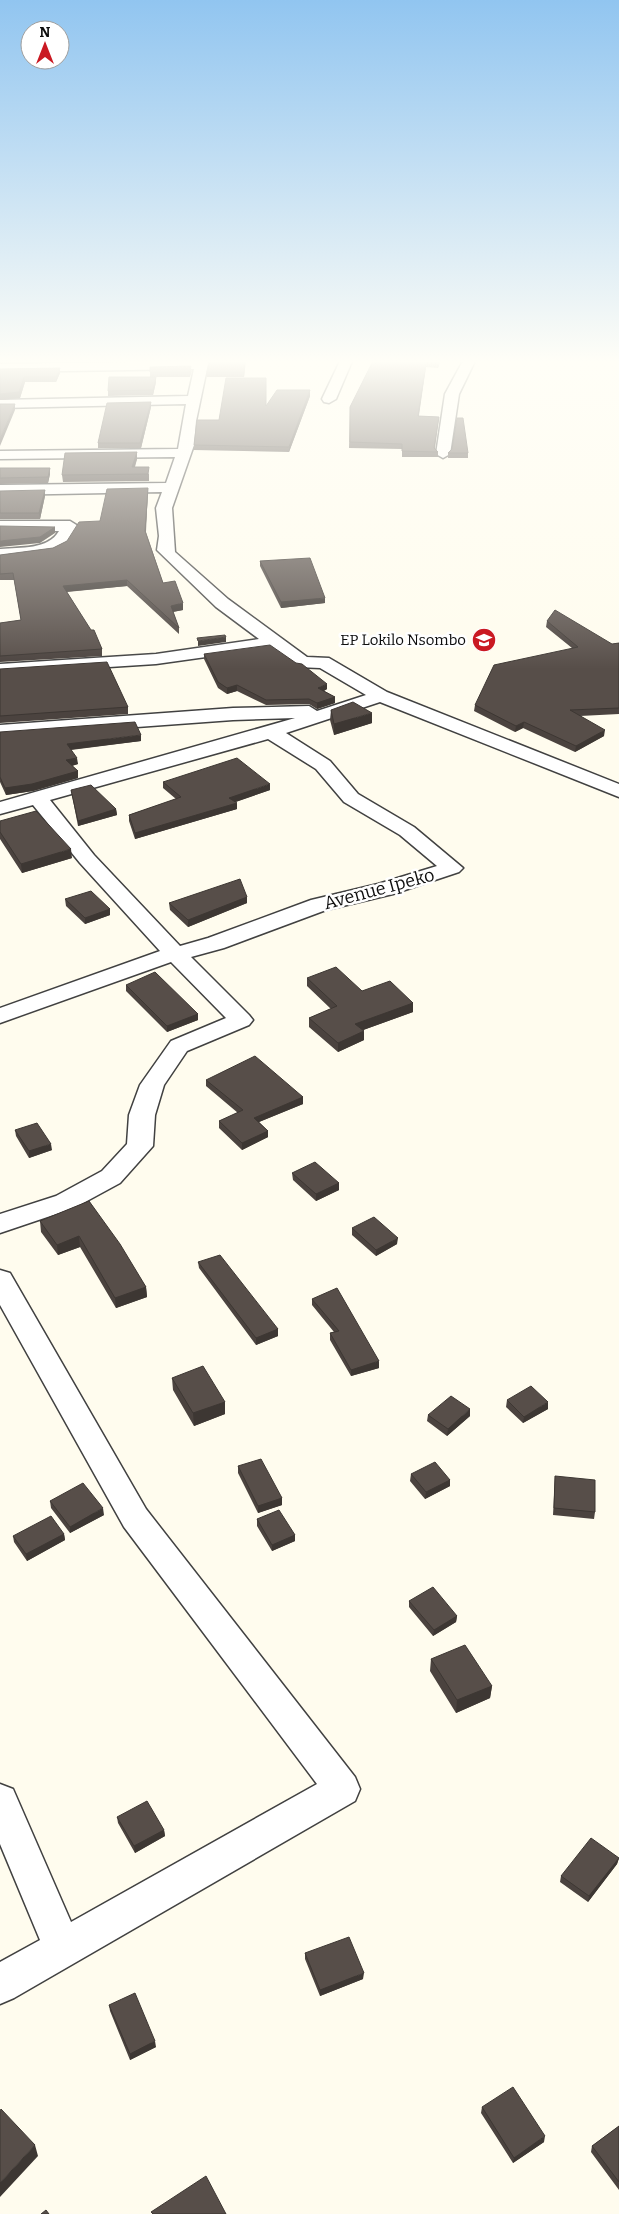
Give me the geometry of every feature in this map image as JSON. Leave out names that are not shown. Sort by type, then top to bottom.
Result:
[{"type":"street","points":[[181,462],[164,508],[167,536],[166,550],[222,603],[273,642],[303,663],[323,662],[381,696],[619,791]]},
{"type":"street","points":[[0,490],[172,487]]},
{"type":"street","points":[[0,526],[70,526],[60,543],[47,550],[0,554]]},
{"type":"street","points":[[0,669],[156,659],[273,642]]},
{"type":"street","points":[[0,808],[271,732],[381,696]]},
{"type":"street","points":[[0,731],[233,714],[294,711],[326,713]]},
{"type":"street","name":"Avenue Ipeko","points":[[0,1016],[106,979],[138,965],[216,943],[319,905],[385,890],[452,868],[407,831],[351,798],[323,765],[271,732]]},
{"type":"street","points":[[0,1224],[65,1202],[111,1177],[140,1146],[142,1115],[152,1085],[179,1046],[241,1020],[175,954],[87,859],[74,839],[38,798]]},
{"type":"street","points":[[0,1280],[134,1518],[342,1789],[0,1984]]},
{"type":"street","points":[[0,1801],[63,1948]]},
{"type":"building","points":[[64,462],[134,462],[132,467],[149,467],[148,474],[62,475]]},
{"type":"building","points":[[0,468],[50,468],[48,477],[0,478]]},
{"type":"building","points":[[148,488],[145,531],[163,583],[175,581],[183,603],[171,606],[179,628],[127,580],[63,586],[91,630],[94,630],[102,649],[0,656],[0,623],[21,620],[13,573],[0,574],[0,555],[53,548],[67,541],[79,522],[100,521],[107,489]]},
{"type":"building","points":[[45,490],[39,513],[0,513],[0,491]]},
{"type":"building","points":[[0,526],[55,527],[40,537],[0,541]]},
{"type":"building","points":[[310,558],[325,598],[281,602],[260,561]]},
{"type":"building","points":[[555,610],[612,644],[619,643],[619,708],[570,710],[605,730],[576,746],[524,722],[516,726],[475,705],[494,665],[578,647],[547,621]]},
{"type":"building","points":[[225,635],[226,637],[198,641],[197,638]]},
{"type":"building","points":[[270,645],[296,663],[302,664],[327,684],[318,688],[335,697],[317,703],[309,699],[266,700],[237,685],[227,688],[218,682],[204,654]]},
{"type":"building","points":[[107,662],[128,707],[0,716],[0,669]]},
{"type":"building","points":[[353,702],[372,713],[334,724],[331,710]]},
{"type":"building","points":[[135,722],[141,735],[67,744],[77,758],[66,760],[78,771],[32,784],[5,788],[0,777],[0,732]]},
{"type":"building","points":[[237,758],[270,784],[229,798],[237,803],[135,833],[129,815],[181,797],[163,782]]},
{"type":"building","points":[[91,785],[116,809],[78,821],[71,790]]},
{"type":"building","points":[[36,811],[71,849],[21,864],[0,832],[0,821]]},
{"type":"building","points":[[240,879],[247,897],[188,920],[169,903]]},
{"type":"building","points":[[91,891],[110,909],[85,918],[65,899]]},
{"type":"building","points":[[336,967],[362,991],[390,981],[413,1003],[355,1024],[364,1031],[338,1043],[309,1018],[337,1006],[307,978]]},
{"type":"building","points":[[155,972],[198,1014],[167,1026],[126,985]]},
{"type":"building","points":[[255,1056],[303,1097],[254,1118],[268,1131],[242,1143],[219,1121],[243,1110],[206,1080]]},
{"type":"building","points":[[37,1123],[51,1144],[29,1151],[15,1130]]},
{"type":"building","points":[[315,1162],[339,1183],[316,1194],[292,1173]]},
{"type":"building","points":[[89,1201],[120,1244],[146,1287],[115,1298],[79,1236],[57,1245],[40,1221]]},
{"type":"building","points":[[374,1217],[398,1238],[376,1250],[352,1228]]},
{"type":"building","points":[[220,1255],[278,1329],[256,1338],[198,1262]]},
{"type":"building","points":[[337,1288],[379,1361],[351,1370],[330,1333],[339,1331],[312,1299]]},
{"type":"building","points":[[203,1366],[225,1402],[193,1413],[172,1378]]},
{"type":"building","points":[[531,1386],[548,1402],[524,1417],[507,1400]]},
{"type":"building","points":[[451,1396],[470,1409],[448,1429],[428,1415]]},
{"type":"building","points":[[261,1459],[282,1498],[258,1506],[238,1466]]},
{"type":"building","points":[[435,1462],[450,1480],[426,1492],[411,1474]]},
{"type":"building","points":[[555,1476],[595,1480],[595,1512],[554,1508]]},
{"type":"building","points":[[83,1483],[103,1508],[70,1527],[50,1501]]},
{"type":"building","points":[[279,1510],[295,1535],[272,1545],[257,1519]]},
{"type":"building","points":[[51,1516],[64,1534],[26,1554],[13,1536]]},
{"type":"building","points":[[433,1587],[457,1616],[434,1630],[409,1601]]},
{"type":"building","points":[[465,1645],[492,1686],[457,1700],[431,1659]]},
{"type":"building","points":[[147,1801],[164,1830],[134,1846],[117,1817]]},
{"type":"building","points":[[591,1838],[619,1858],[589,1896],[561,1876]]},
{"type":"building","points":[[349,1937],[364,1973],[320,1990],[305,1953]]},
{"type":"building","points":[[135,1993],[155,2041],[130,2054],[109,2005]]},
{"type":"building","points":[[513,2087],[545,2136],[514,2158],[482,2107]]},
{"type":"building","points":[[1,2109],[35,2145],[0,2183],[0,2111]]},
{"type":"building","points":[[619,2126],[619,2182],[592,2146]]},
{"type":"building","points":[[206,2176],[226,2214],[153,2214],[151,2212]]},
{"type":"building","points":[[46,2210],[49,2214],[41,2214]]},
{"type":"place","name":"EP Lokilo Nsombo","points":[[484,640]]}]
